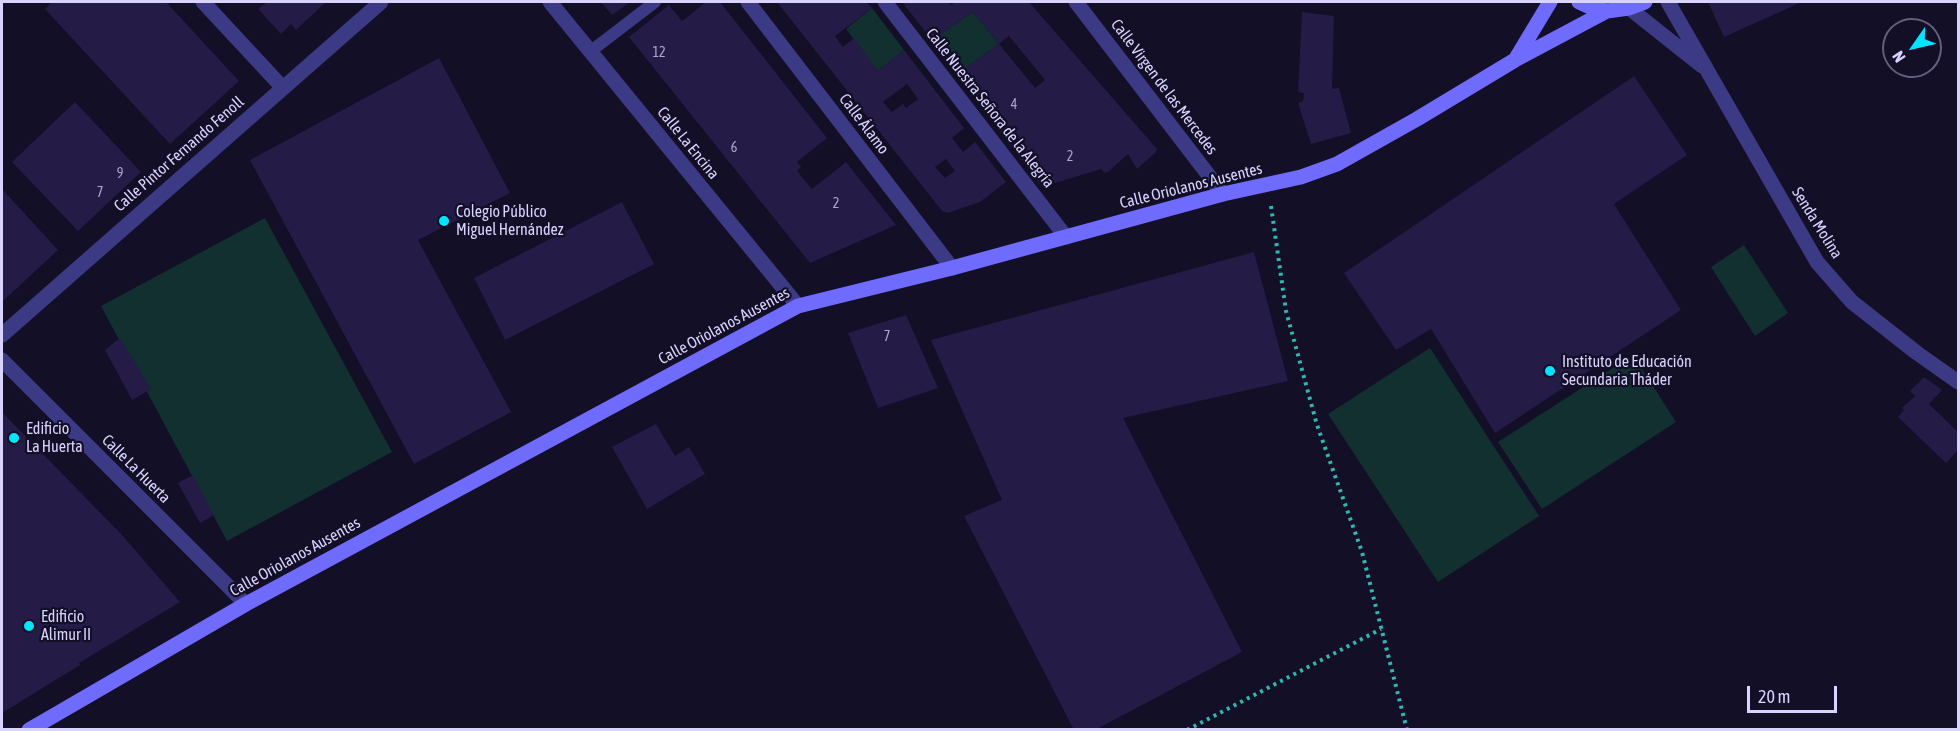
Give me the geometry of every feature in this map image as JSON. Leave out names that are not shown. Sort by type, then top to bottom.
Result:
[{"type":"street","points":[[203,2],[283,88]]},
{"type":"street","name":"Calle Pintor Fernando Fenoll","points":[[2,335],[381,2]]},
{"type":"street","name":"Calle La Encina","points":[[550,2],[798,306]]},
{"type":"street","name":"Calle Álamo","points":[[748,2],[952,268]]},
{"type":"street","name":"Calle Nuestra Señora de la Alegría","points":[[885,2],[1066,237]]},
{"type":"street","name":"Calle Virgen de las Mercedes","points":[[1076,2],[1223,194]]},
{"type":"street","name":"Calle Oriolanos Ausentes","points":[[1515,60],[1550,2]]},
{"type":"street","points":[[1579,2],[1607,10],[1629,9],[1646,2]]},
{"type":"street","name":"Senda Molina","points":[[1668,2],[1817,262],[1852,302],[1917,353],[1959,382]]},
{"type":"street","name":"Senda Molina","points":[[1629,9],[1711,74]]},
{"type":"street","name":"Calle Oriolanos Ausentes","points":[[28,729],[246,604],[798,306],[952,268],[1223,194],[1301,177],[1337,164],[1418,119],[1515,60],[1607,10]]},
{"type":"street","name":"Calle La Huerta","points":[[2,360],[246,604]]},
{"type":"lane","points":[[591,51],[655,2]]},
{"type":"path","points":[[1268,185],[1286,311],[1317,425],[1362,552],[1407,729]]},
{"type":"path","points":[[1187,729],[1381,629]]},
{"type":"green space","points":[[872,8],[904,50],[878,71],[846,29]]},
{"type":"green space","points":[[973,12],[999,44],[957,74],[932,40]]},
{"type":"green space","points":[[265,218],[392,452],[227,541],[101,306]]},
{"type":"green space","points":[[1744,245],[1788,313],[1755,336],[1711,267]]},
{"type":"green space","points":[[1430,348],[1539,516],[1438,582],[1328,414]]},
{"type":"green space","points":[[1633,355],[1676,422],[1542,509],[1498,442]]},
{"type":"building","points":[[52,2],[166,2],[239,81],[170,144],[45,9]]},
{"type":"building","points":[[267,2],[326,2],[296,30],[291,24],[281,34],[258,9]]},
{"type":"building","points":[[601,2],[630,2],[612,15]]},
{"type":"building","points":[[706,2],[720,2],[827,138],[797,162],[801,167],[797,171],[812,189],[846,162],[896,225],[810,263],[629,37],[669,5],[682,21]]},
{"type":"building","points":[[777,2],[866,2],[872,8],[835,36],[839,42],[843,47],[854,38],[878,71],[904,50],[964,128],[952,138],[963,152],[975,142],[1006,182],[980,202],[948,213],[942,211]],"holes":[[[907,84],[918,99],[906,108],[903,104],[892,112],[883,102]],[[946,159],[955,171],[945,178],[935,167]]]},
{"type":"building","points":[[902,2],[948,2],[951,5],[955,2],[1029,2],[1157,149],[1156,152],[1137,169],[1128,154],[1108,172],[1105,173],[1101,169],[1042,187],[957,74],[999,44],[973,12],[932,40]],"holes":[[[1009,36],[1045,80],[1035,88],[999,44]]]},
{"type":"building","points":[[1708,2],[1802,2],[1724,37]]},
{"type":"building","points":[[1302,12],[1334,16],[1332,89],[1339,88],[1351,133],[1311,144],[1298,103],[1303,101],[1304,93],[1298,92]]},
{"type":"building","points":[[439,58],[510,193],[418,240],[511,412],[414,464],[250,160]]},
{"type":"building","points":[[1634,76],[1687,155],[1614,204],[1681,310],[1495,433],[1431,329],[1396,350],[1344,273]]},
{"type":"building","points":[[75,102],[141,172],[78,231],[12,162]]},
{"type":"building","points":[[2,189],[58,250],[2,302]]},
{"type":"building","points":[[622,202],[654,264],[505,340],[474,278]]},
{"type":"building","points":[[1254,252],[1288,381],[1123,418],[1242,652],[1095,730],[1074,730],[964,516],[1002,500],[931,340]]},
{"type":"building","points":[[906,315],[938,388],[878,408],[848,333]]},
{"type":"building","points":[[120,338],[151,389],[132,400],[105,350]]},
{"type":"building","points":[[1924,377],[1942,390],[1929,404],[1958,432],[1958,450],[1946,463],[1898,417],[1904,410],[1902,408],[1915,396],[1910,391]]},
{"type":"building","points":[[2,412],[122,535],[180,602],[2,713]]},
{"type":"building","points":[[656,424],[675,456],[689,447],[705,474],[647,509],[612,447]]},
{"type":"building","points":[[193,475],[214,515],[200,523],[178,483]]},
{"type":"place","name":"Colegio Público Miguel Hernández","points":[[444,221]]},
{"type":"place","name":"Instituto de Educación Secundaria Tháder","points":[[1550,371]]},
{"type":"place","name":"Edificio La Huerta","points":[[14,438]]},
{"type":"place","name":"Edificio Alimur II","points":[[29,626]]}]
